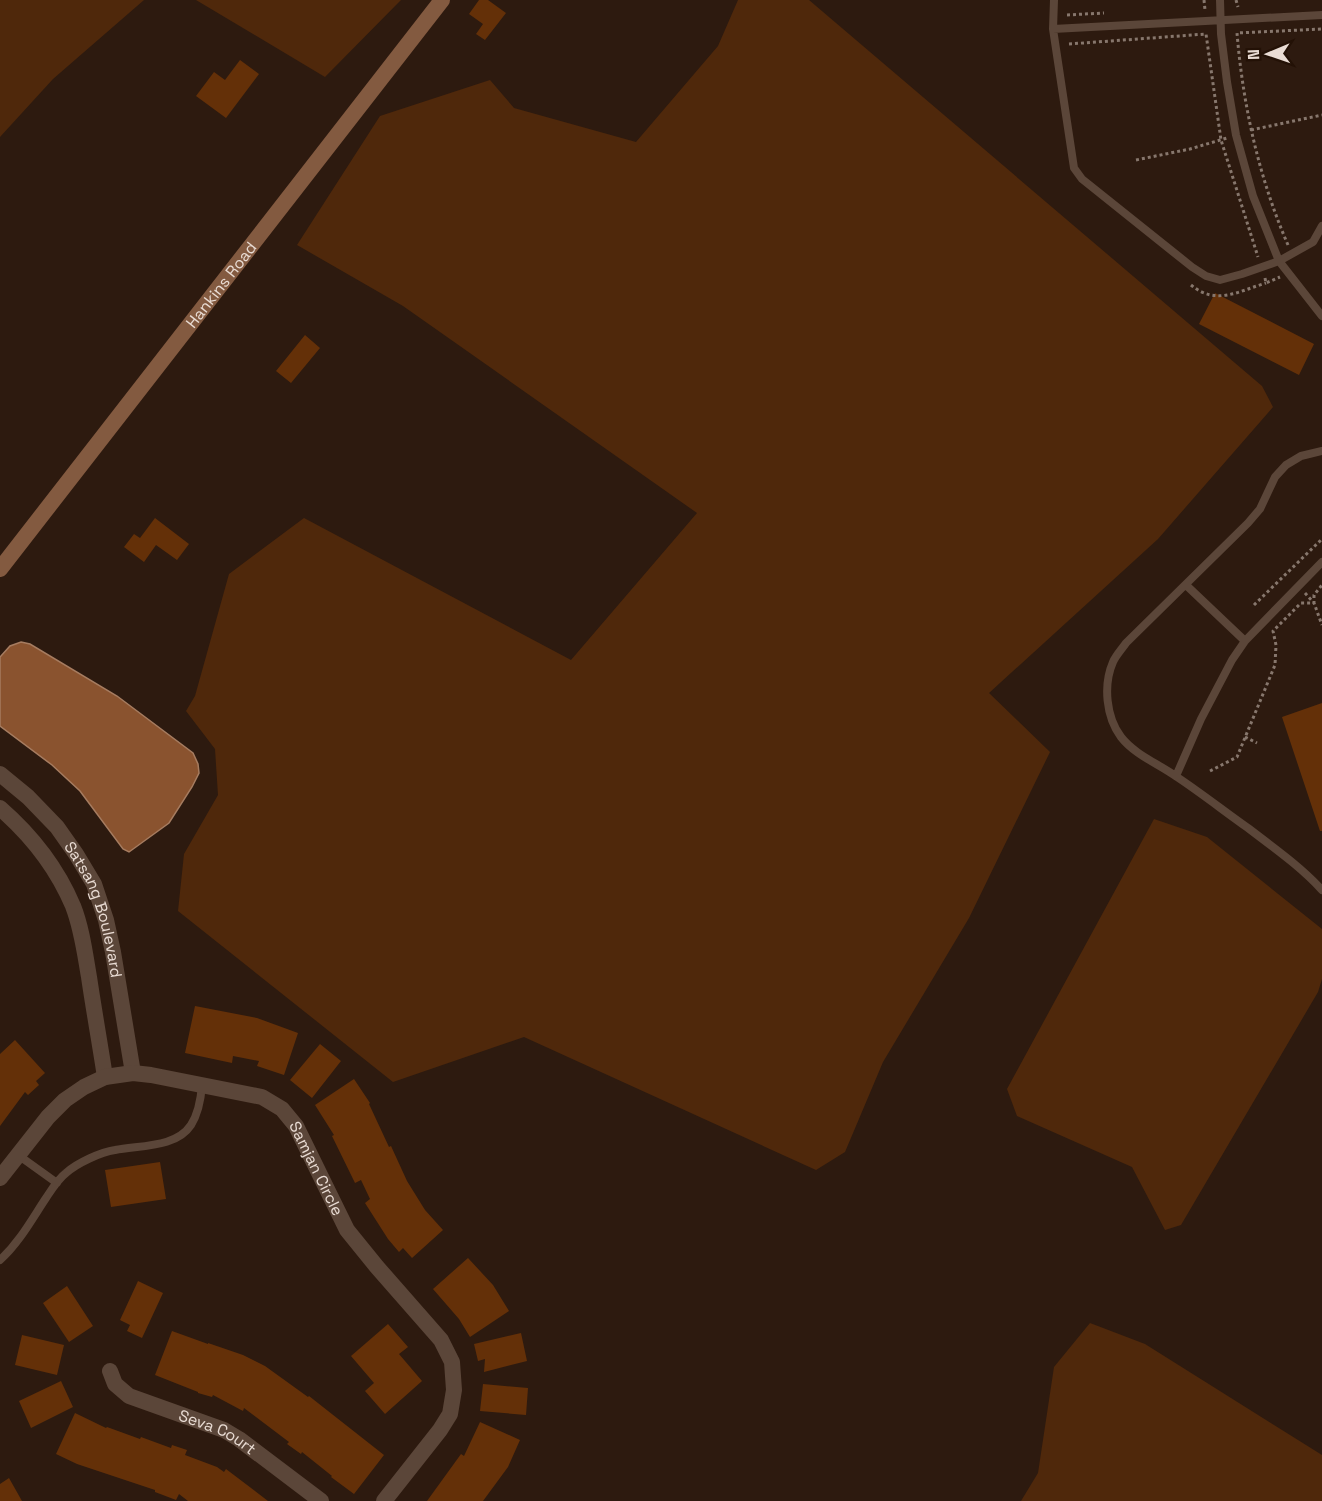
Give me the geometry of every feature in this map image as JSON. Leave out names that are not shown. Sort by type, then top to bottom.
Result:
[{"type":"main road","name":"Hankins Road","points":[[0,569],[442,0]]},
{"type":"street","name":"Satsang Boulevard","points":[[0,774],[28,797],[57,827],[94,884],[106,920],[113,952],[133,1073]]},
{"type":"street","name":"Satsang Boulevard","points":[[0,808],[18,824],[58,874],[74,908],[83,940],[105,1077]]},
{"type":"street","name":"Samjan Circle","points":[[0,1178],[48,1117],[65,1100],[105,1077],[133,1073],[152,1075],[262,1097],[282,1109],[296,1126],[347,1230],[441,1340],[452,1362],[454,1390],[450,1414],[384,1501]]},
{"type":"street","name":"Seva Court","points":[[110,1371],[115,1384],[129,1396],[224,1430],[239,1438],[321,1501]]},
{"type":"lane","points":[[1054,0],[1053,29],[1074,168],[1082,179],[1192,267],[1206,276],[1221,279],[1279,261],[1312,242],[1322,226]]},
{"type":"lane","points":[[1220,0],[1227,82],[1236,135],[1253,196],[1279,261],[1322,316]]},
{"type":"lane","points":[[1053,29],[1322,15]]},
{"type":"lane","points":[[1322,451],[1301,456],[1286,465],[1275,477],[1260,509],[1248,523],[1126,643],[1113,661],[1107,693],[1109,709],[1121,737],[1138,753],[1176,776],[1294,862],[1322,890]]},
{"type":"lane","points":[[1176,776],[1232,660],[1245,641],[1322,562]]},
{"type":"lane","points":[[1186,585],[1245,641]]},
{"type":"lane","points":[[0,1260],[10,1251],[66,1172],[85,1161],[113,1150],[159,1143],[180,1136],[191,1124],[200,1100],[202,1085]]},
{"type":"lane","points":[[18,1155],[57,1183]]},
{"type":"path","points":[[1236,0],[1238,7]]},
{"type":"path","points":[[1286,240],[1268,193],[1251,130],[1241,74],[1237,33],[1322,29]]},
{"type":"path","points":[[1069,44],[1184,36]]},
{"type":"path","points":[[1136,160],[1190,148],[1251,130],[1322,115]]},
{"type":"path","points":[[1191,285],[1207,295],[1228,296],[1266,283]]},
{"type":"path","points":[[1254,605],[1322,539]]},
{"type":"path","points":[[1286,574],[1314,603]]},
{"type":"path","points":[[1322,585],[1314,595],[1314,603],[1322,625]]},
{"type":"path","points":[[1210,771],[1237,757],[1275,665],[1274,631],[1302,603],[1314,603]]},
{"type":"path","points":[[1245,737],[1257,743]]},
{"type":"shaded area","points":[[0,0],[144,0],[53,79],[0,137]]},
{"type":"shaded area","points":[[196,0],[401,0],[325,77]]},
{"type":"shaded area","points":[[738,0],[809,0],[1262,386],[1273,407],[1158,539],[989,693],[1050,752],[969,918],[883,1062],[845,1152],[816,1170],[524,1037],[393,1082],[178,911],[184,854],[218,795],[215,749],[186,711],[195,696],[229,574],[304,518],[571,660],[697,513],[403,306],[297,245],[380,116],[490,80],[514,108],[636,142],[718,46]]},
{"type":"shaded area","points":[[21,642],[30,644],[117,696],[193,753],[199,773],[169,823],[129,852],[123,849],[80,791],[52,765],[0,726],[0,657],[10,646]]},
{"type":"shaded area","points":[[1154,819],[1207,837],[1322,929],[1322,979],[1318,992],[1181,1225],[1165,1230],[1132,1167],[1017,1116],[1007,1089]]},
{"type":"shaded area","points":[[1090,1323],[1145,1344],[1322,1455],[1322,1501],[1021,1501],[1038,1473],[1054,1367]]},
{"type":"building","points":[[479,0],[488,0],[506,13],[485,40],[476,34],[483,24],[469,14]]},
{"type":"building","points":[[240,60],[259,74],[226,118],[196,96],[214,72],[225,80]]},
{"type":"building","points":[[1215,293],[1314,344],[1299,375],[1199,324]]},
{"type":"building","points":[[305,335],[320,348],[291,383],[276,371]]},
{"type":"building","points":[[155,518],[189,544],[177,560],[156,545],[144,562],[124,547],[134,534],[140,538]]},
{"type":"building","points":[[1322,703],[1322,831],[1320,831],[1282,717]]},
{"type":"building","points":[[195,1006],[257,1018],[298,1033],[284,1075],[257,1066],[259,1061],[233,1056],[232,1063],[185,1053]]},
{"type":"building","points":[[15,1040],[45,1073],[36,1081],[39,1085],[28,1095],[25,1092],[0,1126],[0,1054]]},
{"type":"building","points":[[320,1044],[341,1061],[312,1098],[290,1080]]},
{"type":"building","points":[[354,1079],[370,1103],[407,1181],[425,1210],[443,1230],[412,1258],[403,1248],[399,1252],[365,1203],[370,1199],[361,1180],[355,1183],[332,1136],[334,1135],[315,1105]]},
{"type":"building","points":[[160,1162],[166,1199],[111,1207],[105,1170]]},
{"type":"building","points":[[468,1258],[493,1285],[509,1311],[470,1337],[459,1319],[433,1289]]},
{"type":"building","points":[[138,1281],[163,1293],[142,1338],[127,1331],[130,1325],[120,1320]]},
{"type":"building","points":[[67,1286],[93,1326],[69,1342],[43,1303]]},
{"type":"building","points":[[388,1324],[408,1347],[399,1354],[422,1381],[385,1414],[365,1391],[374,1383],[351,1356]]},
{"type":"building","points":[[172,1331],[243,1355],[265,1366],[309,1396],[384,1455],[354,1494],[302,1452],[301,1454],[287,1444],[289,1442],[244,1408],[243,1411],[213,1395],[212,1397],[198,1393],[155,1375]]},
{"type":"building","points":[[521,1333],[527,1361],[484,1372],[485,1359],[478,1361],[474,1344]]},
{"type":"building","points":[[22,1335],[64,1345],[57,1375],[15,1365]]},
{"type":"building","points":[[61,1381],[73,1407],[31,1428],[19,1401]]},
{"type":"building","points":[[483,1384],[528,1388],[526,1415],[480,1411]]},
{"type":"building","points":[[75,1413],[106,1428],[171,1448],[172,1445],[187,1450],[185,1455],[224,1472],[226,1469],[268,1501],[188,1501],[179,1494],[176,1500],[155,1492],[155,1490],[77,1464],[56,1454]]},
{"type":"building","points":[[480,1422],[520,1440],[508,1467],[483,1501],[427,1501],[461,1454],[464,1456]]},
{"type":"building","points":[[9,1478],[22,1501],[0,1501],[0,1484]]}]
